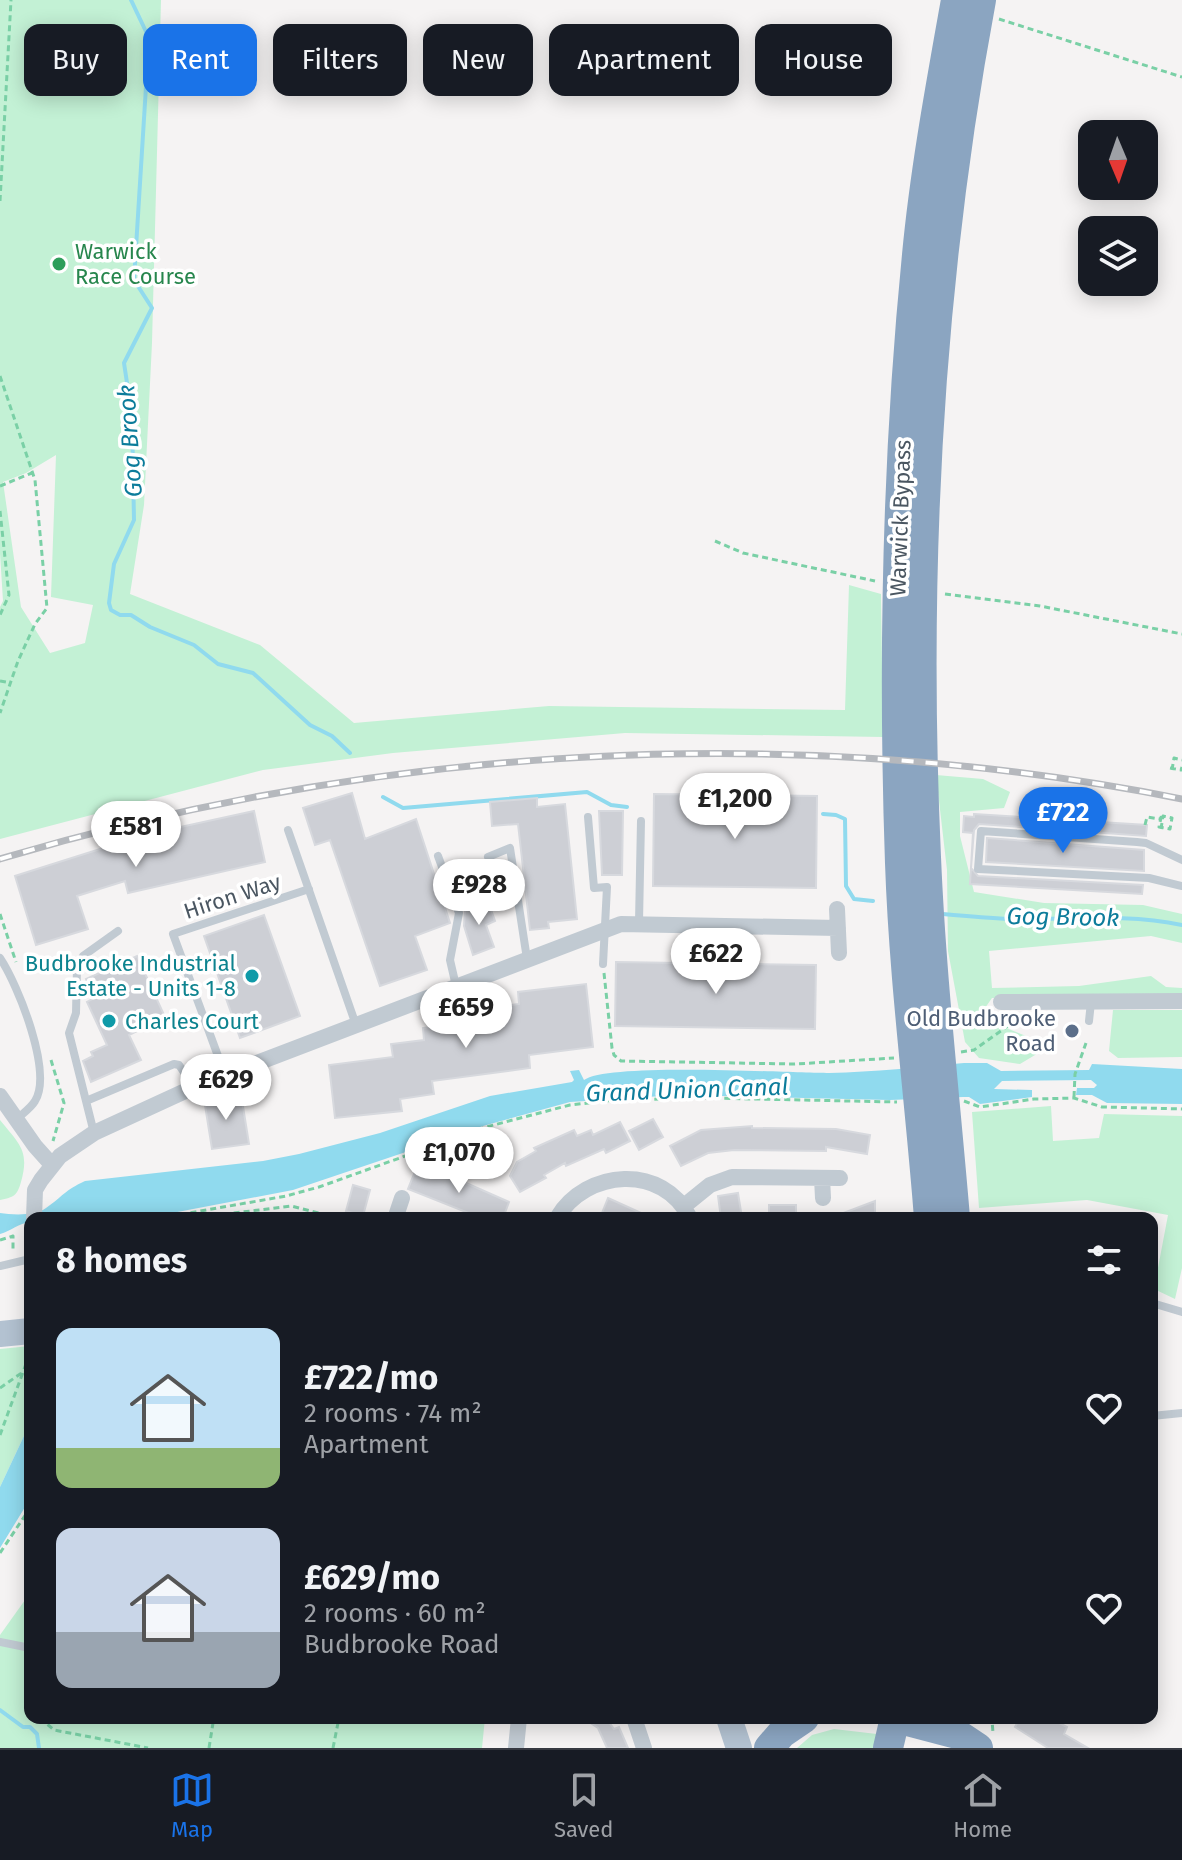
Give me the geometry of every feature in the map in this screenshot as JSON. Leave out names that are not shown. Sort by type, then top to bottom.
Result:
[{"type":"highway","name":"Warwick Bypass","points":[[925,1045],[900,867],[896,666],[901,476],[917,252],[956,0]]},
{"type":"highway","name":"Warwick Bypass","points":[[925,1045],[921,665],[930,402],[943,256],[979,12]]},
{"type":"highway","points":[[925,1045],[932,1117],[929,1212]]},
{"type":"highway","points":[[917,1212],[932,1117]]},
{"type":"highway","points":[[932,1117],[954,1212]]},
{"type":"highway","points":[[932,1117],[960,1212]]},
{"type":"highway","points":[[769,1748],[795,1724]]},
{"type":"highway","points":[[888,1748],[894,1724]]},
{"type":"highway","points":[[914,1748],[931,1724]]},
{"type":"highway","points":[[934,1724],[978,1748]]},
{"type":"highway","points":[[983,1724],[986,1748]]},
{"type":"main road","points":[[0,1334],[24,1332]]},
{"type":"main road","points":[[731,1724],[739,1748]]},
{"type":"street","points":[[837,909],[839,953]]},
{"type":"street","points":[[34,1210],[35,1190],[52,1165],[94,1133],[194,1087],[621,924],[838,928]]},
{"type":"street","points":[[1001,1002],[1182,1001]]},
{"type":"street","points":[[1,1094],[52,1165]]},
{"type":"street","points":[[561,1212],[580,1192],[615,1179],[635,1179],[656,1184],[676,1197],[687,1212],[710,1185],[732,1177],[840,1178]]},
{"type":"street","points":[[822,1178],[823,1198]]},
{"type":"street","points":[[398,1212],[402,1198]]},
{"type":"street","points":[[516,1748],[518,1724]]},
{"type":"street","points":[[637,1724],[644,1748]]},
{"type":"lane","points":[[588,817],[594,888],[607,887],[603,964]]},
{"type":"lane","points":[[639,922],[641,821]]},
{"type":"lane","name":"Hiron Way","points":[[288,830],[356,1025]]},
{"type":"lane","points":[[1182,860],[1146,843],[981,831],[978,869],[1149,878],[1182,886]]},
{"type":"lane","points":[[488,857],[510,848],[527,960]]},
{"type":"lane","points":[[438,856],[459,913],[450,960],[456,987]]},
{"type":"lane","name":"Hiron Way","points":[[225,1075],[173,934],[309,889]]},
{"type":"lane","points":[[94,1133],[69,1033],[76,1013],[77,968],[83,956],[118,931]]},
{"type":"lane","points":[[0,958],[13,977],[35,1044],[42,1080],[35,1101],[17,1119]]},
{"type":"lane","points":[[1089,1021],[1091,1001]]},
{"type":"lane","points":[[86,1101],[174,1064],[179,1065],[194,1087]]},
{"type":"lane","points":[[0,1266],[24,1260]]},
{"type":"lane","points":[[1158,1305],[1182,1312]]},
{"type":"lane","points":[[1158,1415],[1182,1413]]},
{"type":"lane","points":[[0,1642],[24,1647]]},
{"type":"path","points":[[0,201],[11,0]]},
{"type":"path","points":[[979,12],[1182,77]]},
{"type":"path","points":[[0,376],[32,473],[47,608],[35,624],[0,713]]},
{"type":"path","points":[[0,486],[32,473]]},
{"type":"path","points":[[0,511],[9,595],[0,615]]},
{"type":"path","points":[[715,541],[743,553],[871,580]]},
{"type":"path","points":[[952,595],[1040,606],[1182,634]]},
{"type":"path","points":[[0,681],[11,683]]},
{"type":"path","points":[[1180,766],[1171,764],[1171,770],[1174,758],[1182,760]]},
{"type":"path","points":[[1161,829],[1163,816],[1172,818],[1170,829],[1159,827],[1162,813]]},
{"type":"path","points":[[1145,825],[1147,817],[1162,820]]},
{"type":"path","points":[[603,964],[612,1048],[621,1061],[795,1064],[925,1045],[974,1050],[1041,1002]]},
{"type":"path","points":[[1074,1098],[1075,1074],[1086,1043]]},
{"type":"path","points":[[195,1212],[286,1196],[486,1127],[570,1105],[615,1100],[709,1098],[932,1117],[967,1101],[980,1107],[1034,1099],[1074,1098],[1102,1107],[1182,1109]]},
{"type":"path","points":[[286,1196],[291,1206]]},
{"type":"path","points":[[242,1212],[291,1206],[313,1212]]},
{"type":"path","points":[[0,1240],[13,1236],[11,1262]]},
{"type":"path","points":[[0,1388],[23,1372]]},
{"type":"path","points":[[0,1435],[23,1372]]},
{"type":"path","points":[[0,1553],[24,1517]]},
{"type":"path","points":[[47,1724],[54,1730],[148,1748]]},
{"type":"path","points":[[209,1748],[213,1724]]},
{"type":"path","points":[[333,1748],[338,1724]]},
{"type":"green space","points":[[0,0],[161,0],[160,24],[143,24],[143,96],[158,96],[144,505],[130,594],[260,645],[354,723],[549,706],[845,710],[849,585],[881,594],[883,737],[625,733],[393,753],[263,770],[0,839],[0,607],[3,601],[0,553]],"holes":[[[56,455],[51,597],[93,605],[85,643],[50,653],[21,607],[3,482],[26,473]]]},
{"type":"green space","points":[[936,775],[983,779],[1010,792],[1004,808],[960,812],[960,836],[974,892],[1044,903],[1143,905],[1182,914],[1182,943],[1151,936],[989,951],[992,988],[1079,986],[1151,976],[1166,987],[1182,988],[1182,998],[992,998],[985,1008],[996,1024],[1026,1036],[1040,1052],[1020,1064],[979,1058],[965,1042],[948,951],[947,870]]},
{"type":"green space","points":[[1113,1010],[1182,1010],[1182,1057],[1118,1058],[1109,1051]]},
{"type":"green space","points":[[1051,1106],[1053,1141],[1099,1138],[1104,1114],[1182,1116],[1182,1268],[1175,1299],[1158,1291],[1158,1268],[1168,1215],[1087,1200],[979,1208],[972,1112]]},
{"type":"green space","points":[[0,1120],[21,1148],[24,1162],[16,1193],[0,1200]]},
{"type":"green space","points":[[24,1347],[24,1436],[0,1487],[0,1349]]},
{"type":"green space","points":[[24,1601],[24,1724],[484,1724],[482,1748],[0,1748],[0,1635]]},
{"type":"green space","points":[[834,1729],[877,1734],[873,1748],[797,1748],[812,1735]]},
{"type":"water","name":"Grand Union Canal","points":[[964,1063],[987,1063],[1001,1071],[1089,1070],[1092,1064],[1182,1069],[1182,1104],[1107,1103],[1092,1095],[1076,1095],[1077,1088],[1094,1088],[1097,1085],[1091,1080],[1002,1081],[994,1089],[1032,1090],[1032,1097],[980,1104],[969,1097],[890,1100],[678,1095],[570,1102],[483,1126],[293,1190],[178,1212],[36,1212],[85,1181],[263,1161],[299,1154],[380,1133],[490,1096],[572,1082],[570,1071],[579,1070],[584,1080],[627,1071],[829,1073]]},
{"type":"water","points":[[0,1213],[24,1214],[24,1224],[0,1234]]},
{"type":"water","points":[[24,1436],[24,1509],[0,1548],[0,1487]]},
{"type":"building","points":[[352,793],[365,839],[416,819],[450,923],[415,936],[427,970],[380,986],[330,840],[315,845],[303,808]]},
{"type":"building","points":[[654,794],[817,796],[816,888],[653,886]]},
{"type":"building","points":[[537,798],[537,807],[565,804],[577,919],[548,922],[549,928],[530,930],[518,824],[492,826],[490,802]]},
{"type":"building","points":[[254,811],[265,862],[128,893],[125,881],[77,896],[88,929],[36,945],[15,876],[116,844],[116,841]]},
{"type":"building","points":[[599,811],[623,811],[622,875],[602,875]]},
{"type":"building","points":[[974,814],[1147,825],[1146,836],[979,824],[974,830],[971,868],[978,876],[1143,885],[1142,894],[970,884],[973,833],[963,832],[964,816],[974,817]]},
{"type":"building","points":[[987,838],[1144,850],[1144,871],[986,862]]},
{"type":"building","points":[[488,901],[495,921],[486,925],[494,947],[473,955],[464,926],[465,909]]},
{"type":"building","name":"Budbrooke Industrial Estate - Units 1-8","points":[[264,915],[300,1016],[240,1038],[204,936]]},
{"type":"building","name":"Charles Court","points":[[137,956],[165,1017],[129,1035],[141,1060],[91,1082],[83,1061],[93,1056],[91,1052],[107,1045],[87,1002],[94,998],[86,979]]},
{"type":"building","points":[[616,962],[816,965],[815,1029],[615,1026]]},
{"type":"building","points":[[586,984],[593,1047],[529,1055],[530,1068],[432,1081],[434,1094],[400,1099],[402,1111],[335,1118],[329,1065],[393,1057],[391,1044],[424,1040],[423,1028],[456,1023],[455,1012],[519,1004],[518,992]]},
{"type":"building","points":[[241,1094],[249,1144],[212,1149],[204,1099]]},
{"type":"building","points":[[653,1119],[663,1137],[639,1150],[629,1131]]},
{"type":"building","points":[[620,1122],[630,1141],[606,1153],[604,1149],[566,1166],[565,1163],[520,1192],[510,1176],[517,1162],[536,1151],[534,1148],[574,1130],[577,1136],[591,1130],[593,1135]]},
{"type":"building","points":[[752,1126],[836,1129],[870,1135],[867,1154],[826,1147],[826,1151],[734,1150],[708,1153],[681,1166],[670,1146],[701,1130]]},
{"type":"building","points":[[424,1171],[437,1176],[438,1173],[446,1174],[509,1202],[505,1212],[466,1212],[408,1189],[414,1174],[422,1177]]},
{"type":"building","points":[[353,1185],[370,1190],[364,1212],[346,1211]]},
{"type":"building","points":[[738,1193],[741,1212],[720,1212],[718,1196]]},
{"type":"building","points":[[608,1198],[639,1212],[602,1212]]},
{"type":"building","points":[[875,1201],[875,1212],[846,1212]]},
{"type":"building","points":[[769,1205],[796,1205],[796,1212],[769,1212]]},
{"type":"building","points":[[592,1724],[610,1724],[614,1729],[619,1727],[628,1748],[607,1748],[598,1728]]},
{"type":"building","points":[[1017,1724],[1061,1724],[1067,1727],[1064,1734],[1088,1748],[1048,1748],[1015,1727]]},
{"type":"waterway","name":"Gog Brook","points":[[131,0],[149,38],[134,280],[152,308],[124,363],[132,416],[134,520],[114,564],[109,603],[111,610],[120,615],[131,615],[150,627],[194,645],[218,664],[253,673],[310,725],[332,736],[350,753]]},
{"type":"waterway","name":"Gog Brook","points":[[383,797],[403,808],[587,792],[611,805],[627,807]]},
{"type":"waterway","name":"Gog Brook","points":[[823,814],[845,819],[846,886],[854,899],[873,901]]},
{"type":"waterway","name":"Gog Brook","points":[[943,914],[1010,919],[1118,918],[1182,925]]},
{"type":"waterway","points":[[0,1710],[23,1727],[30,1727],[37,1734],[39,1748]]},
{"type":"railway","points":[[0,859],[144,820],[291,791],[439,769],[588,757],[737,754],[886,759],[1035,775],[1182,799]]},
{"type":"place","name":"Warwick Race Course","points":[[59,264]]},
{"type":"place","name":"Budbrooke Industrial Estate - Units 1-8","points":[[252,976]]},
{"type":"place","name":"Charles Court","points":[[109,1021]]},
{"type":"place","name":"Old Budbrooke Road","points":[[1072,1031]]}]
